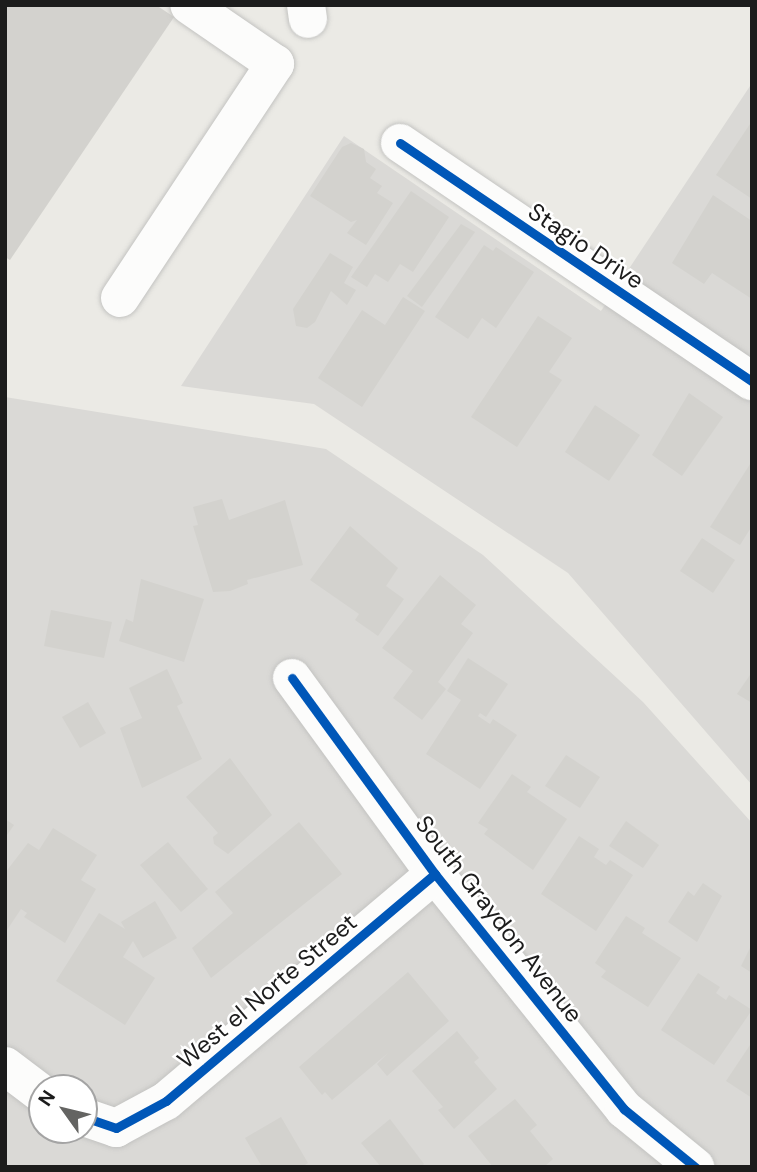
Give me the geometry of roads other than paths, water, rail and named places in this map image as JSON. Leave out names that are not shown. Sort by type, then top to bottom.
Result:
[{"type":"street","points":[[120,298],[275,64],[189,5]]},
{"type":"street","name":"Stagio Drive","points":[[400,143],[752,381]]},
{"type":"street","name":"South Graydon Avenue","points":[[292,678],[435,874],[624,1109],[695,1167]]},
{"type":"street","name":"West el Norte Street","points":[[100,1123],[166,1101],[435,874]]},
{"type":"street","points":[[5,1066],[28,1083]]}]
